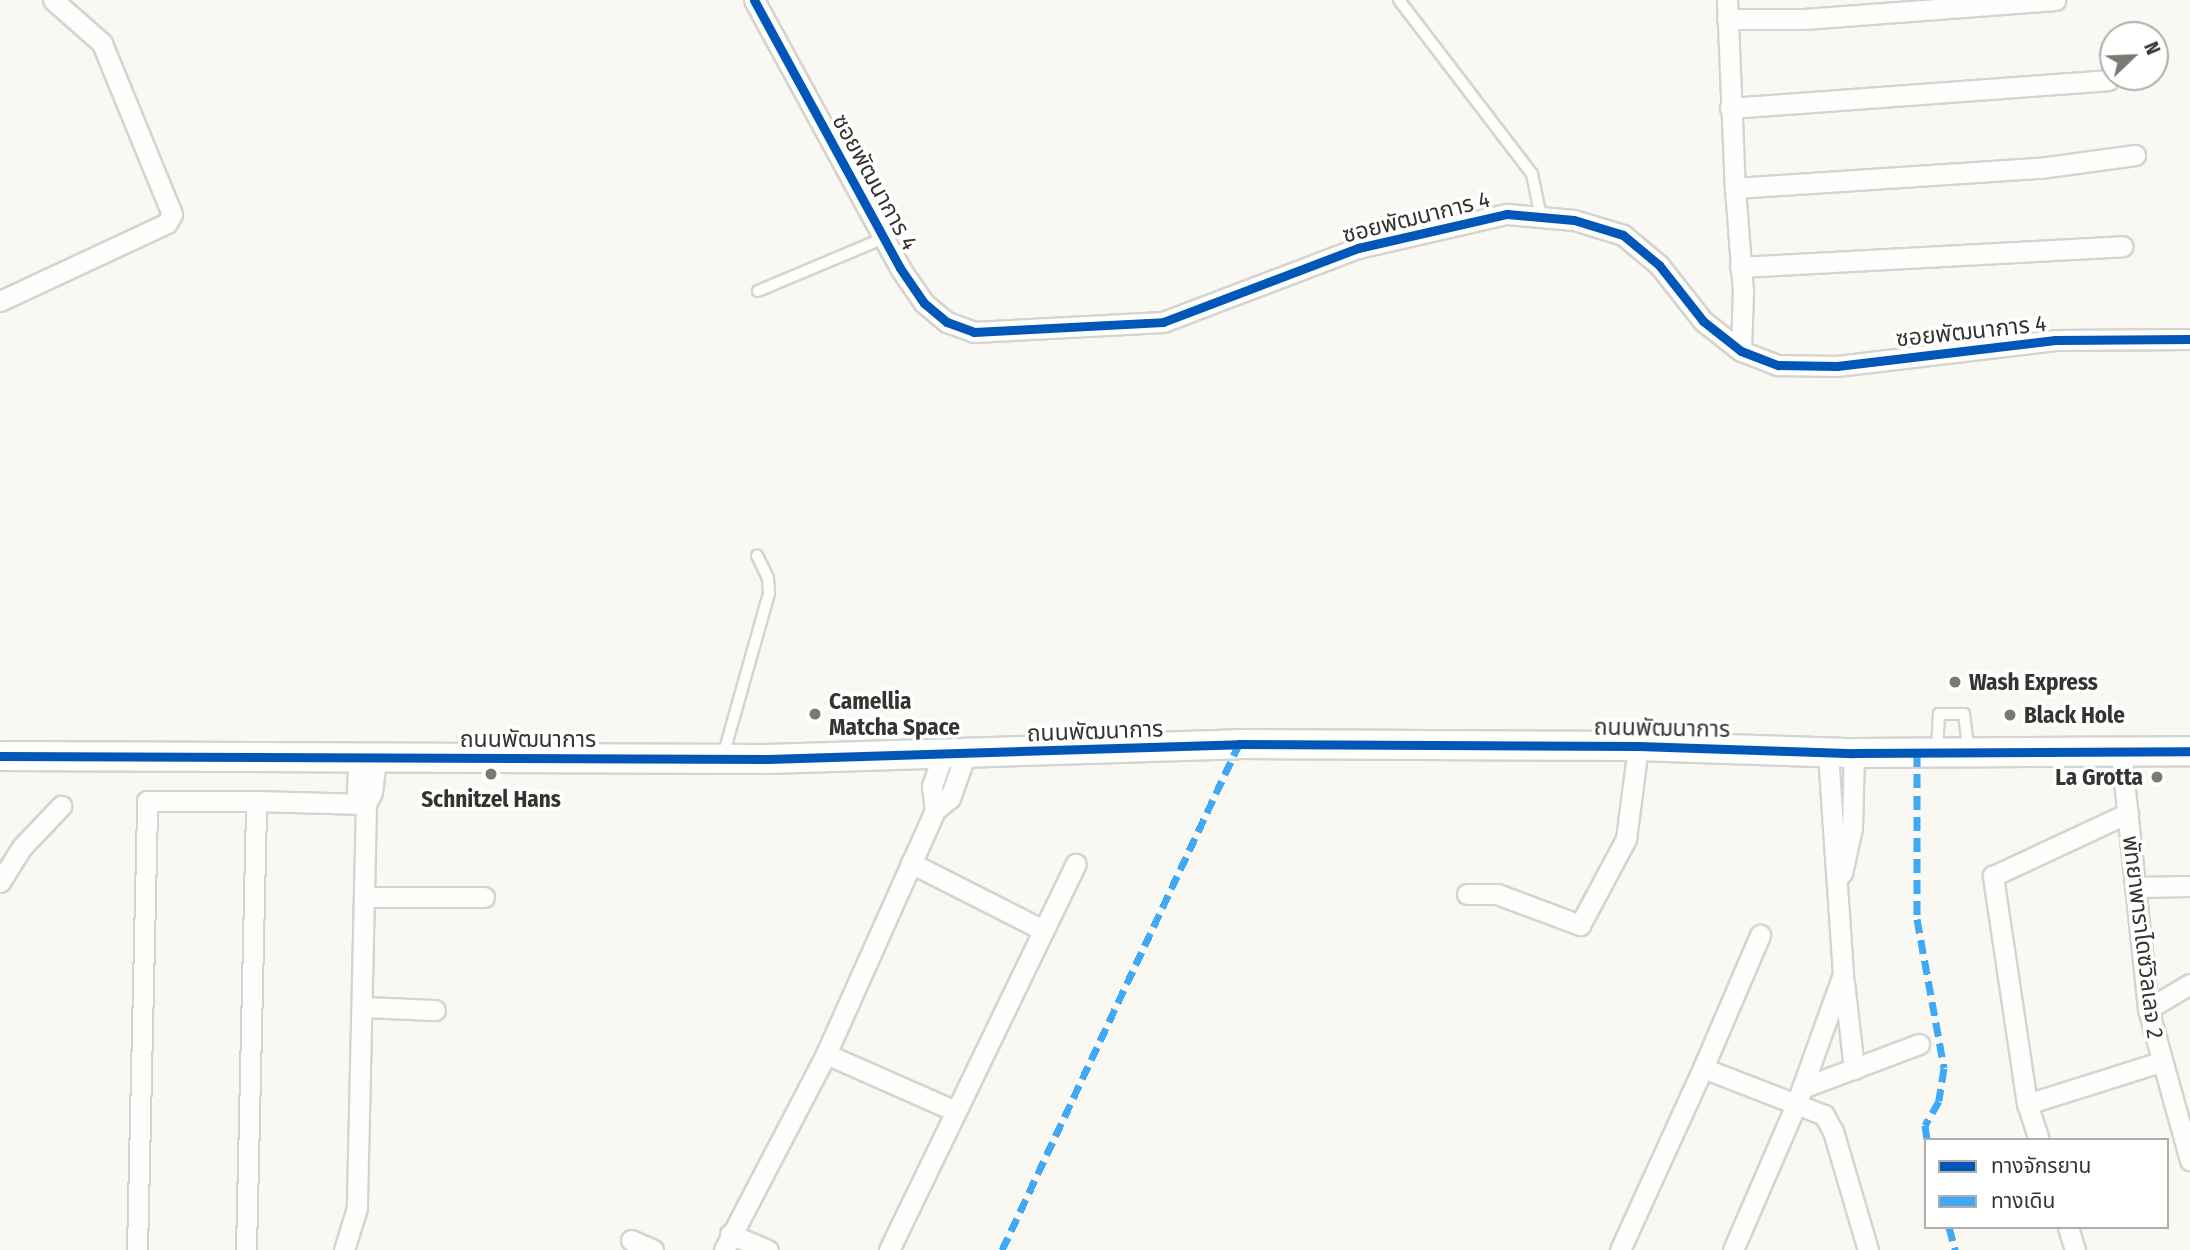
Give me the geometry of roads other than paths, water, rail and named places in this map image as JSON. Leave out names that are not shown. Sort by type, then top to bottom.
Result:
[{"type":"street","points":[[0,301],[167,223],[173,214],[102,43],[53,0]]},
{"type":"street","name":"ซอยพัฒนาการ 4","points":[[754,0],[884,238],[924,303],[947,322],[974,332],[1113,328],[1163,322],[1358,248],[1507,214],[1574,220],[1623,236],[1658,265],[1703,321],[1741,351],[1778,365],[1837,366],[2055,340],[2190,339]]},
{"type":"street","points":[[1741,351],[1740,267],[1727,10],[1804,19],[2055,0]]},
{"type":"street","points":[[1730,107],[2099,80]]},
{"type":"street","points":[[1735,188],[2040,168],[2135,155]]},
{"type":"street","points":[[1740,267],[2122,246]]},
{"type":"street","name":"ถนนพัฒนาการ","points":[[0,756],[723,758],[955,754],[1239,744],[1638,746],[1937,753],[2190,751]]},
{"type":"street","points":[[1467,894],[1497,894],[1580,925],[1626,839],[1638,746]]},
{"type":"street","points":[[1841,752],[1830,831],[1840,881],[1843,974],[1854,1069]]},
{"type":"street","name":"พัทยาพาราไดซ์วิลเลจ 2","points":[[2121,752],[2148,1009],[2160,1062],[2190,1160]]},
{"type":"street","points":[[768,1250],[727,1242],[826,1054],[935,810],[932,786],[955,754]]},
{"type":"street","points":[[344,1250],[356,1209],[366,804],[356,790],[367,759]]},
{"type":"street","points":[[137,1250],[147,801],[366,804]]},
{"type":"street","points":[[246,1250],[256,801]]},
{"type":"street","points":[[0,881],[22,847],[61,806]]},
{"type":"street","points":[[2038,1138],[2027,1104],[1993,876],[2127,813]]},
{"type":"street","points":[[911,863],[1044,930]]},
{"type":"street","points":[[889,1250],[1076,864]]},
{"type":"street","points":[[2136,887],[2190,886]]},
{"type":"street","points":[[365,897],[484,897]]},
{"type":"street","points":[[1620,1250],[1760,935]]},
{"type":"street","points":[[1733,1250],[1799,1095],[1843,974]]},
{"type":"street","points":[[2148,1009],[2190,984]]},
{"type":"street","points":[[362,1007],[435,1010]]},
{"type":"street","points":[[1799,1095],[1854,1069],[1919,1044]]},
{"type":"street","points":[[826,1054],[955,1111]]},
{"type":"street","points":[[2027,1104],[2160,1062]]},
{"type":"street","points":[[1703,1068],[1799,1095],[1824,1115],[1833,1131],[1868,1250]]},
{"type":"street","points":[[2069,1229],[2075,1250]]},
{"type":"street","points":[[631,1240],[653,1250]]},
{"type":"lane","points":[[1399,0],[1531,174],[1541,217]]},
{"type":"lane","points":[[758,291],[884,238]]},
{"type":"lane","points":[[723,758],[769,593],[768,578],[757,555]]},
{"type":"lane","points":[[1937,753],[1939,714],[1964,714],[1968,752]]},
{"type":"place","name":"Wash Express","points":[[1955,682]]},
{"type":"place","name":"Camellia Matcha Space","points":[[815,714]]},
{"type":"place","name":"Black Hole","points":[[2010,715]]},
{"type":"place","name":"Schnitzel Hans","points":[[491,774]]},
{"type":"place","name":"La Grotta","points":[[2157,777]]}]
